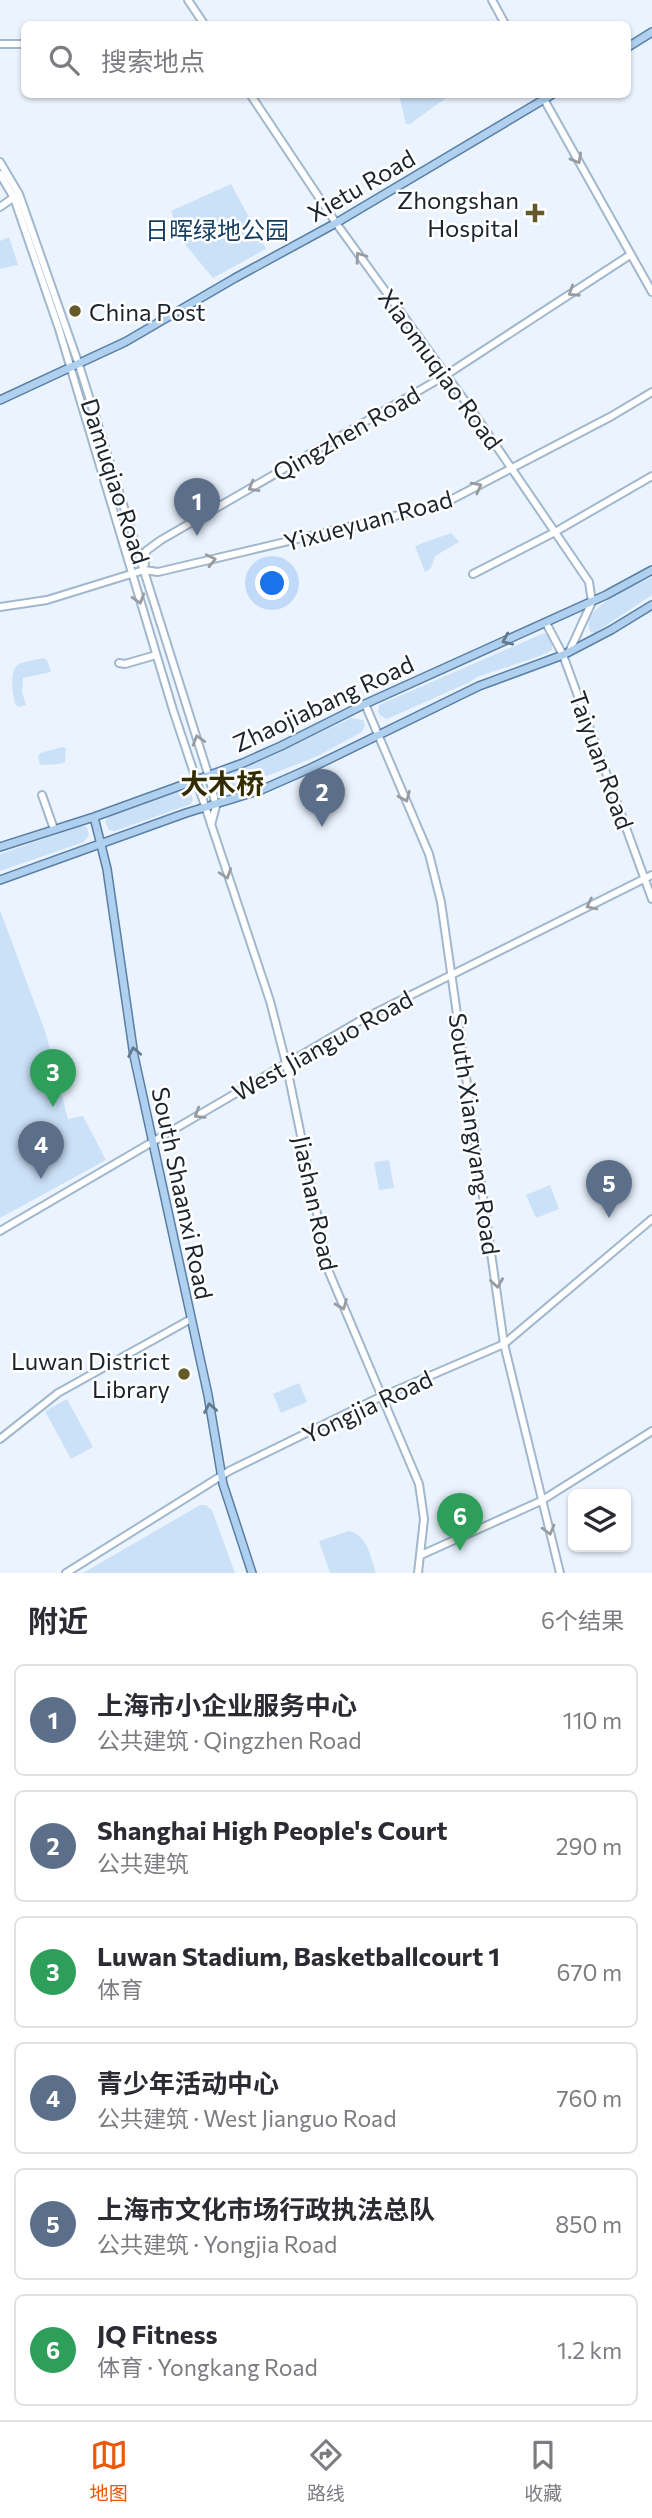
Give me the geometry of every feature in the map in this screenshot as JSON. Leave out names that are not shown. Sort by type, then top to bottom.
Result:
[{"type":"main road","points":[[631,45],[652,32]]},
{"type":"main road","name":"Xietu Road","points":[[0,400],[125,342],[336,223],[540,98]]},
{"type":"main road","name":"Zhaojiabang Road","points":[[0,847],[209,776],[281,746],[365,704],[592,602],[652,570]]},
{"type":"main road","name":"Zhaojiabang Road","points":[[0,880],[186,813],[253,793],[311,768],[478,686],[566,653],[611,630],[652,604]]},
{"type":"main road","name":"South Shaanxi Road","points":[[94,817],[102,845],[126,1007],[208,1395],[221,1475],[252,1573]]},
{"type":"street","points":[[188,0],[202,21]]},
{"type":"street","points":[[492,0],[503,21]]},
{"type":"street","points":[[0,44],[21,44]]},
{"type":"street","name":"Xiaomuqiao Road","points":[[253,98],[336,223],[512,469],[589,582],[592,602]]},
{"type":"street","points":[[543,98],[652,292]]},
{"type":"street","name":"Damuqiao Road","points":[[0,162],[17,196],[79,365],[209,776],[216,806]]},
{"type":"street","name":"Damuqiao Road","points":[[0,174],[17,196],[204,809]]},
{"type":"street","points":[[0,207],[17,196]]},
{"type":"street","name":"Qingzhen Road","points":[[144,570],[145,551],[161,540],[446,376],[631,255]]},
{"type":"street","name":"Yixueyuan Road","points":[[0,607],[47,600],[131,573],[144,570],[158,572],[441,505],[652,392]]},
{"type":"street","points":[[473,574],[555,532],[652,476]]},
{"type":"street","points":[[566,653],[592,602]]},
{"type":"street","name":"Taiyuan Road","points":[[545,623],[566,653],[652,899]]},
{"type":"street","points":[[119,663],[125,664],[156,655]]},
{"type":"street","name":"South Xiangyang Road","points":[[365,704],[432,864],[441,902],[505,1344],[560,1573]]},
{"type":"street","points":[[42,795],[54,829]]},
{"type":"street","points":[[210,827],[216,806]]},
{"type":"street","name":"Jiashan Road","points":[[204,809],[270,1001],[286,1063],[329,1272],[420,1489],[424,1519],[418,1573]]},
{"type":"street","name":"West Jianguo Road","points":[[0,1231],[363,1019],[652,875]]},
{"type":"street","name":"Yongjia Road","points":[[69,1572],[221,1475],[383,1396],[505,1344],[652,1219]]},
{"type":"street","points":[[0,1439],[58,1393],[191,1319]]},
{"type":"street","points":[[421,1555],[541,1501],[652,1431]]},
{"type":"green space","points":[[400,98],[446,98],[410,124],[406,124]]},
{"type":"green space","name":"日晖绿地公园","points":[[231,184],[266,249],[213,278],[183,242],[171,211]]},
{"type":"green space","points":[[9,237],[18,265],[0,269],[0,241]]},
{"type":"green space","points":[[451,533],[459,542],[435,556],[431,568],[425,572],[415,546]]},
{"type":"green space","points":[[652,577],[652,595],[591,633],[589,624],[599,607],[621,592]]},
{"type":"green space","points":[[544,633],[551,640],[552,650],[540,656],[477,677],[387,719],[378,712],[379,705]]},
{"type":"green space","points":[[43,658],[47,660],[51,672],[23,678],[22,692],[26,705],[19,707],[15,704],[12,689],[13,672],[19,664]]},
{"type":"green space","points":[[351,718],[363,720],[365,725],[362,732],[318,756],[221,794],[217,791],[215,778],[276,754]]},
{"type":"green space","points":[[66,748],[65,762],[40,765],[40,753]]},
{"type":"green space","points":[[186,789],[190,790],[193,800],[191,804],[115,831],[109,830],[105,822],[108,817]]},
{"type":"green space","points":[[81,826],[87,827],[89,835],[84,842],[0,871],[0,854]]},
{"type":"green space","points":[[0,910],[46,1034],[68,1119],[83,1116],[106,1160],[0,1218]]},
{"type":"green space","points":[[389,1160],[394,1188],[379,1190],[374,1162]]},
{"type":"green space","points":[[550,1185],[559,1209],[536,1218],[526,1195]]},
{"type":"green space","points":[[299,1383],[307,1402],[281,1413],[273,1394]]},
{"type":"green space","points":[[67,1399],[93,1447],[71,1459],[45,1411]]},
{"type":"green space","points":[[200,1505],[206,1505],[212,1510],[235,1573],[83,1573]]},
{"type":"green space","points":[[349,1531],[364,1542],[376,1573],[330,1573],[319,1541]]},
{"type":"place","name":"Zhongshan Hospital","points":[[535,213]]},
{"type":"place","name":"China Post","points":[[75,311]]},
{"type":"place","name":"上海市小企业服务中心","points":[[197,536]]},
{"type":"place","name":"Shanghai High People's Court","points":[[322,827]]},
{"type":"place","name":"Luwan Stadium, Basketballcourt 1","points":[[53,1107]]},
{"type":"place","name":"青少年活动中心","points":[[41,1179]]},
{"type":"place","name":"上海市文化市场行政执法总队","points":[[609,1218]]},
{"type":"place","name":"Luwan District Library","points":[[184,1374]]},
{"type":"place","name":"JQ Fitness","points":[[460,1551]]},
{"type":"district","name":"大木桥","points":[[222,783]]}]
